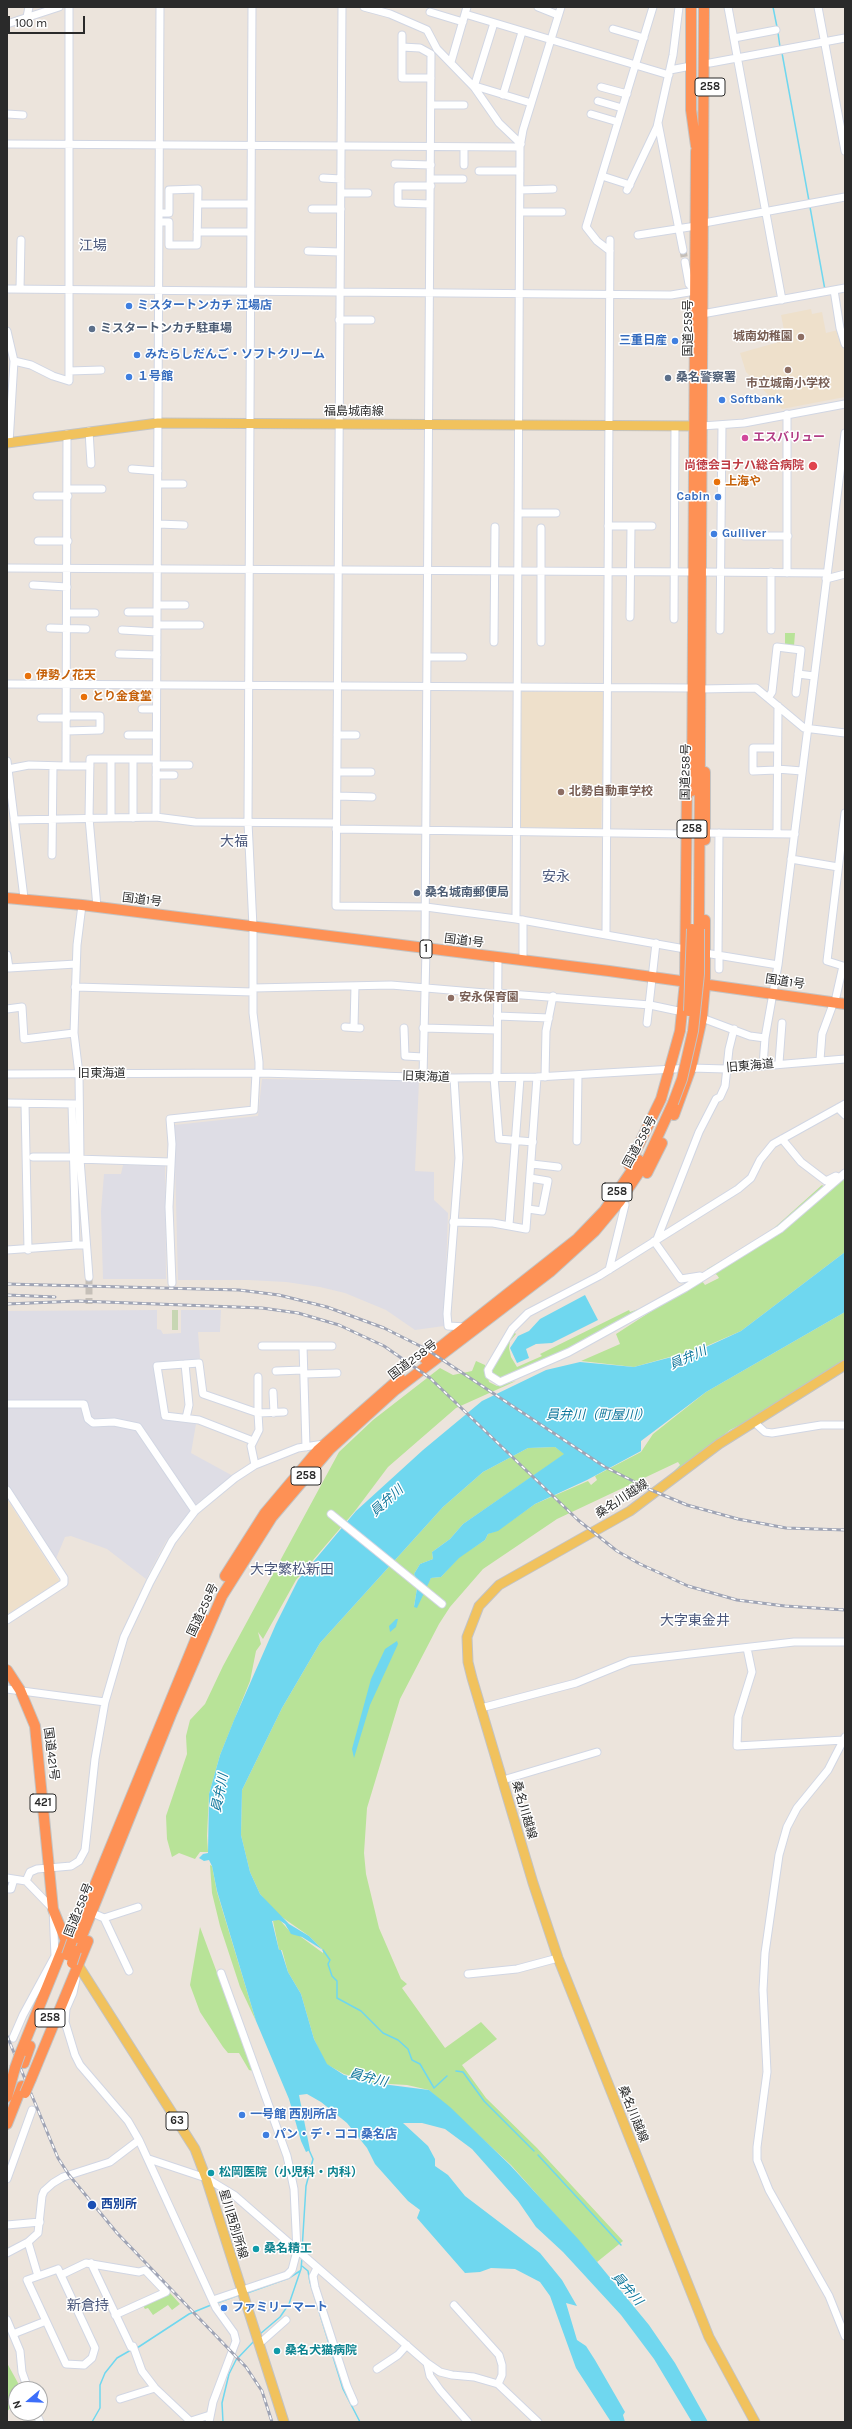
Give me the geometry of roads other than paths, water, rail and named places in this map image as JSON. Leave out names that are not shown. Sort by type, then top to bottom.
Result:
[{"type":"highway","name":"258","points":[[691,7],[691,110],[696,146]]},
{"type":"highway","name":"国道258号","points":[[695,929],[699,753],[697,688],[698,426],[702,314],[700,224],[696,146],[698,7]]},
{"type":"highway","name":"国道258号","points":[[698,426],[695,291],[704,166],[704,7]]},
{"type":"highway","name":"258","points":[[704,166],[710,93],[710,7]]},
{"type":"highway","name":"国道258号","points":[[72,1953],[190,1650],[216,1593],[234,1560],[266,1512],[327,1446],[389,1386],[545,1267],[580,1236],[604,1211],[641,1157],[682,1079],[693,1031],[699,974],[695,929],[691,729],[697,688]]},
{"type":"highway","points":[[545,1267],[597,1208],[624,1173],[650,1126],[671,1069],[683,1012],[685,982],[687,751],[691,729]]},
{"type":"highway","points":[[518,1297],[538,1288],[567,1266],[590,1245],[625,1204],[655,1160],[682,1098],[691,1068],[702,1018],[705,985],[705,770],[699,753]]},
{"type":"highway","name":"国道1号","points":[[7,898],[24,898],[82,905],[705,985],[774,992],[845,1004]]},
{"type":"highway","name":"国道258号","points":[[7,2102],[23,2069],[145,1782],[172,1712],[222,1596],[272,1517],[327,1446],[394,1391],[518,1297],[583,1242],[620,1201],[646,1162],[670,1102]]},
{"type":"highway","name":"国道421号","points":[[7,1670],[20,1690],[30,1711],[38,1741],[53,1910],[72,1953]]},
{"type":"highway","points":[[7,2097],[23,2069],[72,1953],[101,1917],[143,1804],[145,1782]]},
{"type":"highway","name":"国道258号","points":[[7,2124],[24,2090],[23,2069]]},
{"type":"main road","name":"福島城南線","points":[[8,443],[158,423],[698,426]]},
{"type":"main road","name":"桑名川越線","points":[[755,2422],[709,2337],[558,1958],[502,1780],[468,1662],[467,1647],[473,1617],[488,1594],[514,1576],[630,1511],[699,1458],[845,1364]]},
{"type":"main road","name":"星川西別所線","points":[[72,1953],[191,2144],[206,2178],[284,2422]]},
{"type":"street","points":[[28,17],[29,7]]},
{"type":"street","points":[[7,24],[59,7]]},
{"type":"street","points":[[14,361],[30,365],[53,376],[69,381],[69,7]]},
{"type":"street","points":[[156,817],[160,7]]},
{"type":"street","points":[[172,1283],[169,1207],[171,1118],[254,1110],[257,1073],[253,990],[253,927],[248,822],[247,685],[252,7]]},
{"type":"street","points":[[342,7],[336,906],[426,907],[519,919],[685,948]]},
{"type":"street","points":[[364,7],[374,8],[427,30],[434,51],[431,78],[427,831],[423,1077]]},
{"type":"street","points":[[538,7],[558,15]]},
{"type":"street","points":[[524,961],[519,919],[516,832],[521,145],[531,103],[561,7]]},
{"type":"street","points":[[610,251],[598,241],[586,227],[653,7]]},
{"type":"street","points":[[602,176],[628,187],[649,146],[658,123],[670,72],[679,7]]},
{"type":"street","points":[[728,7],[782,300]]},
{"type":"street","points":[[818,7],[845,151]]},
{"type":"street","points":[[451,62],[466,11],[494,23],[522,32],[636,65],[670,72],[691,66]]},
{"type":"street","points":[[430,12],[463,22]]},
{"type":"street","points":[[475,86],[494,23]]},
{"type":"street","points":[[613,29],[644,38]]},
{"type":"street","points":[[734,38],[776,30]]},
{"type":"street","points":[[503,95],[522,32]]},
{"type":"street","points":[[402,35],[402,78],[431,78]]},
{"type":"street","points":[[710,63],[845,38]]},
{"type":"street","points":[[402,46],[434,51],[451,62],[475,86],[496,120],[521,145]]},
{"type":"street","points":[[475,86],[531,103]]},
{"type":"street","points":[[601,87],[627,94]]},
{"type":"street","points":[[598,101],[622,108]]},
{"type":"street","points":[[431,105],[464,105]]},
{"type":"street","points":[[7,114],[23,115]]},
{"type":"street","points":[[591,114],[618,122]]},
{"type":"street","points":[[658,123],[683,250]]},
{"type":"street","points":[[7,144],[464,148],[521,145]]},
{"type":"street","points":[[464,148],[464,165]]},
{"type":"street","points":[[395,164],[431,165]]},
{"type":"street","points":[[479,171],[520,171]]},
{"type":"street","points":[[323,178],[340,179]]},
{"type":"street","points":[[430,204],[398,203],[398,186],[463,179]]},
{"type":"street","points":[[159,222],[169,222],[169,245],[197,245],[198,189],[169,190],[169,213],[160,213]]},
{"type":"street","points":[[520,190],[553,190]]},
{"type":"street","points":[[340,193],[368,193]]},
{"type":"street","points":[[638,235],[845,197]]},
{"type":"street","points":[[198,204],[250,204]]},
{"type":"street","points":[[312,209],[341,209]]},
{"type":"street","points":[[520,212],[562,212]]},
{"type":"street","points":[[197,232],[250,232]]},
{"type":"street","points":[[20,289],[21,240]]},
{"type":"street","points":[[606,935],[610,240]]},
{"type":"street","points":[[308,251],[340,252]]},
{"type":"street","points":[[685,262],[689,284],[695,291]]},
{"type":"street","points":[[702,314],[845,288]]},
{"type":"street","points":[[7,289],[610,293],[671,295],[695,291]]},
{"type":"street","points":[[834,290],[840,328],[845,344]]},
{"type":"street","points":[[339,320],[371,320]]},
{"type":"street","points":[[7,331],[14,361],[8,443]]},
{"type":"street","points":[[69,371],[101,370]]},
{"type":"street","points":[[698,426],[722,425],[845,404]]},
{"type":"street","points":[[787,414],[788,572]]},
{"type":"street","points":[[720,630],[722,425]]},
{"type":"street","points":[[674,619],[675,426]]},
{"type":"street","points":[[89,431],[91,464]]},
{"type":"street","points":[[763,1066],[765,1038],[778,965],[795,834],[845,433]]},
{"type":"street","points":[[66,766],[68,568],[67,434]]},
{"type":"street","points":[[132,469],[158,471]]},
{"type":"street","points":[[158,484],[182,484]]},
{"type":"street","points":[[37,496],[102,489]]},
{"type":"street","points":[[518,513],[556,513]]},
{"type":"street","points":[[158,524],[184,525]]},
{"type":"street","points":[[608,526],[652,526]]},
{"type":"street","points":[[630,617],[632,572],[631,526]]},
{"type":"street","points":[[494,642],[495,527]]},
{"type":"street","points":[[540,642],[541,528]]},
{"type":"street","points":[[744,536],[788,536]]},
{"type":"street","points":[[38,541],[68,541]]},
{"type":"street","points":[[7,568],[788,572],[827,576],[845,574]]},
{"type":"street","points":[[771,630],[772,572]]},
{"type":"street","points":[[33,585],[67,587]]},
{"type":"street","points":[[128,612],[185,605]]},
{"type":"street","points":[[67,613],[95,613]]},
{"type":"street","points":[[122,630],[200,625]]},
{"type":"street","points":[[50,628],[86,629]]},
{"type":"street","points":[[768,698],[772,692],[777,647],[801,650],[796,693]]},
{"type":"street","points":[[119,654],[157,655]]},
{"type":"street","points":[[428,657],[463,657]]},
{"type":"street","points":[[798,674],[814,676]]},
{"type":"street","points":[[7,684],[756,688],[807,729],[845,733]]},
{"type":"street","points":[[777,834],[776,770],[778,706]]},
{"type":"street","points":[[142,709],[156,709]]},
{"type":"street","points":[[42,718],[100,716],[100,730],[66,731]]},
{"type":"street","points":[[128,735],[156,735]]},
{"type":"street","points":[[337,735],[356,735]]},
{"type":"street","points":[[777,748],[753,748],[754,771],[802,771]]},
{"type":"street","points":[[97,907],[89,818],[90,759],[133,759],[189,765]]},
{"type":"street","points":[[111,818],[112,759]]},
{"type":"street","points":[[133,759],[133,818]]},
{"type":"street","points":[[7,761],[10,804],[14,820],[24,898]]},
{"type":"street","points":[[8,769],[29,765],[90,766]]},
{"type":"street","points":[[52,855],[53,766]]},
{"type":"street","points":[[337,772],[371,772]]},
{"type":"street","points":[[156,775],[174,775]]},
{"type":"street","points":[[337,796],[372,797]]},
{"type":"street","points":[[836,997],[843,966],[827,961],[841,866],[845,813]]},
{"type":"street","points":[[14,820],[156,817],[195,822],[248,822],[427,831],[686,834]]},
{"type":"street","points":[[705,833],[795,834]]},
{"type":"street","points":[[719,833],[719,969]]},
{"type":"street","points":[[791,859],[841,866]]},
{"type":"street","points":[[76,1245],[75,1104],[79,1074],[74,1033],[76,964],[82,905]]},
{"type":"street","points":[[647,1023],[656,943]]},
{"type":"street","points":[[705,953],[778,965]]},
{"type":"street","points":[[7,955],[9,968],[76,964]]},
{"type":"street","points":[[498,958],[495,1077],[499,1139],[534,1142]]},
{"type":"street","points":[[75,987],[253,990],[355,986],[425,988],[553,996],[650,1005],[683,1012]]},
{"type":"street","points":[[345,1027],[357,1027],[355,986]]},
{"type":"street","points":[[453,1222],[493,1223],[526,1229],[546,1031],[553,996]]},
{"type":"street","points":[[7,1008],[22,1007],[24,1039],[74,1033]]},
{"type":"street","points":[[820,1060],[822,1034],[832,1007]]},
{"type":"street","points":[[497,1016],[549,1018]]},
{"type":"street","points":[[702,1018],[750,1036],[765,1038]]},
{"type":"street","points":[[779,1064],[782,1023]]},
{"type":"street","points":[[404,1028],[405,1056],[423,1057]]},
{"type":"street","points":[[423,1028],[496,1030]]},
{"type":"street","points":[[712,1272],[683,1280],[670,1262],[666,1261],[655,1240],[699,1132],[716,1099],[720,1097],[725,1086],[726,1069],[734,1029]]},
{"type":"street","name":"旧東海道","points":[[7,1074],[257,1073],[454,1078],[520,1078],[691,1068],[726,1069],[845,1059]]},
{"type":"street","points":[[576,1141],[578,1075]]},
{"type":"street","points":[[454,1078],[458,1158],[448,1286],[448,1326],[467,1327]]},
{"type":"street","points":[[509,1225],[520,1078]]},
{"type":"street","points":[[7,1103],[75,1104]]},
{"type":"street","points":[[25,1104],[28,1250]]},
{"type":"street","points":[[845,1104],[782,1138],[767,1151],[745,1184],[609,1270],[543,1304],[520,1320],[512,1329],[488,1370],[492,1378],[500,1382],[569,1352],[712,1272],[780,1229],[845,1173]]},
{"type":"street","points":[[838,1108],[845,1115]]},
{"type":"street","points":[[782,1138],[801,1162],[826,1180],[836,1176],[839,1178]]},
{"type":"street","points":[[33,1157],[170,1162]]},
{"type":"street","points":[[76,1158],[89,1276]]},
{"type":"street","points":[[532,1164],[558,1167]]},
{"type":"street","points":[[528,1209],[542,1211],[548,1181],[530,1178]]},
{"type":"street","points":[[609,1270],[625,1204]]},
{"type":"street","points":[[7,1250],[28,1250],[86,1245]]},
{"type":"street","points":[[262,1346],[332,1346]]},
{"type":"street","points":[[303,1346],[306,1447]]},
{"type":"street","points":[[253,1441],[199,1420],[165,1416],[157,1366],[199,1363],[201,1365],[203,1394],[258,1414],[284,1412]]},
{"type":"street","points":[[185,1364],[188,1405],[186,1418]]},
{"type":"street","points":[[276,1370],[337,1373]]},
{"type":"street","points":[[255,1465],[251,1446],[260,1430],[258,1414],[258,1377]]},
{"type":"street","points":[[273,1392],[274,1413]]},
{"type":"street","points":[[7,1404],[84,1404],[88,1419],[93,1423],[114,1422],[138,1427],[195,1511]]},
{"type":"street","points":[[754,1422],[765,1432],[772,1433],[822,1425],[845,1424]]},
{"type":"street","points":[[26,1881],[33,1870],[49,1867],[71,1866],[79,1860],[86,1850],[95,1759],[106,1702],[124,1637],[150,1582],[172,1541],[195,1511],[235,1478],[255,1465],[298,1448],[327,1446]]},
{"type":"street","points":[[7,1490],[64,1578],[64,1583],[7,1620]]},
{"type":"street","points":[[331,1514],[442,1604]]},
{"type":"street","points":[[482,1708],[576,1683],[630,1661],[811,1641],[845,1642]]},
{"type":"street","points":[[747,1648],[752,1672],[738,1717],[737,1746],[844,1739]]},
{"type":"street","points":[[7,1689],[106,1702]]},
{"type":"street","points":[[844,1739],[828,1770],[797,1808],[787,1827],[779,1855],[765,1954],[763,1990],[768,2072],[757,2147],[758,2160],[769,2190],[829,2296],[845,2336]]},
{"type":"street","points":[[502,1780],[597,1752]]},
{"type":"street","points":[[7,1890],[11,1890],[11,1878],[26,1881],[53,1910],[55,1956],[23,2015],[14,2038]]},
{"type":"street","points":[[129,1971],[101,1917],[138,1907]]},
{"type":"street","points":[[72,1953],[73,1993],[66,2010],[66,2022],[80,2065],[128,2121],[139,2140],[214,2303],[234,2333],[236,2341],[209,2419],[189,2421],[155,2388],[142,2371],[133,2348],[115,2315],[91,2263]]},
{"type":"street","points":[[468,1974],[517,1969],[558,1958]]},
{"type":"street","points":[[214,2303],[243,2294],[287,2275],[292,2270],[297,2251],[294,2189],[287,2156],[221,1973]]},
{"type":"street","points":[[7,2179],[32,2110]]},
{"type":"street","points":[[7,2253],[28,2242],[38,2233],[42,2196],[44,2191],[52,2183],[63,2177],[110,2162],[139,2140]]},
{"type":"street","points":[[149,2159],[206,2178],[234,2195],[427,2363],[440,2372],[452,2375],[474,2377],[498,2384],[538,2422]]},
{"type":"street","points":[[7,2225],[40,2222]]},
{"type":"street","points":[[28,2242],[38,2276]]},
{"type":"street","points":[[61,2275],[86,2263],[139,2272],[145,2270],[166,2292],[115,2315]]},
{"type":"street","points":[[317,2268],[313,2276],[315,2287],[347,2386],[354,2402]]},
{"type":"street","points":[[58,2269],[95,2348],[92,2358],[84,2365],[66,2364],[27,2280],[38,2276],[58,2269]]},
{"type":"street","points":[[454,2304],[499,2355],[502,2375],[498,2384]]},
{"type":"street","points":[[7,2320],[20,2351],[22,2372],[25,2381]]},
{"type":"street","points":[[259,2344],[286,2320]]},
{"type":"street","points":[[13,2334],[46,2321]]},
{"type":"street","points":[[377,2369],[398,2354],[407,2345]]},
{"type":"street","points":[[427,2363],[430,2376],[440,2390],[468,2422]]},
{"type":"street","points":[[120,2399],[155,2388]]},
{"type":"water","points":[[845,1252],[845,1312],[706,1392],[641,1441],[641,1451],[587,1480],[535,1504],[498,1531],[488,1534],[485,1540],[459,1558],[441,1577],[431,1578],[417,1608],[414,1607],[418,1582],[414,1574],[420,1564],[433,1559],[432,1552],[450,1539],[463,1524],[564,1454],[555,1447],[528,1448],[483,1472],[443,1507],[320,1643],[282,1708],[242,1790],[241,1835],[250,1872],[260,1894],[289,1924],[309,1936],[323,1950],[302,1937],[291,1934],[285,1924],[279,1920],[272,1921],[279,1950],[281,1950],[288,1972],[301,1994],[314,2039],[327,2064],[344,2075],[374,2083],[429,2090],[450,2107],[510,2165],[579,2240],[649,2325],[675,2363],[708,2422],[692,2422],[654,2359],[621,2315],[563,2252],[536,2227],[518,2201],[472,2149],[445,2129],[422,2123],[403,2123],[428,2146],[435,2159],[435,2166],[448,2175],[465,2196],[540,2253],[562,2280],[577,2306],[566,2303],[577,2340],[586,2346],[625,2412],[623,2415],[625,2422],[611,2422],[576,2368],[550,2296],[540,2282],[515,2269],[491,2268],[480,2272],[465,2273],[417,2218],[420,2210],[408,2201],[375,2164],[367,2148],[347,2123],[321,2102],[307,2094],[299,2095],[310,2150],[306,2152],[301,2141],[289,2099],[256,2021],[217,1891],[212,1866],[209,1860],[204,1861],[199,1858],[203,1854],[208,1853],[209,1794],[220,1755],[234,1720],[276,1624],[298,1580],[356,1511],[423,1450],[482,1401],[546,1370],[580,1362],[634,1367],[702,1349],[741,1331]]},
{"type":"water","points":[[585,1295],[598,1320],[552,1343],[536,1344],[526,1349],[529,1358],[517,1363],[510,1348],[518,1336],[529,1331],[540,1319]]},
{"type":"water","points":[[396,1619],[398,1619],[396,1627],[390,1632],[389,1626]]},
{"type":"water","points":[[397,1641],[398,1644],[370,1705],[354,1758],[352,1749],[371,1679],[385,1649]]},
{"type":"waterway","points":[[773,7],[777,27]]},
{"type":"waterway","points":[[778,33],[780,47]]},
{"type":"waterway","points":[[782,53],[809,201]]},
{"type":"waterway","points":[[810,207],[825,290]]},
{"type":"waterway","points":[[323,1950],[330,1960],[328,1964],[332,1976],[337,1981],[337,1998],[361,2011],[383,2033],[398,2040],[408,2049],[412,2060],[420,2064],[434,2088],[447,2076]]},
{"type":"waterway","points":[[456,2071],[463,2072],[484,2101],[534,2151]]},
{"type":"waterway","points":[[302,2250],[306,2186],[313,2159],[309,2150]]},
{"type":"waterway","points":[[538,2155],[621,2245]]},
{"type":"waterway","points":[[260,2334],[280,2317],[289,2304],[301,2269],[302,2258]]},
{"type":"waterway","points":[[302,2266],[308,2271],[310,2282],[343,2389],[360,2422]]},
{"type":"waterway","points":[[247,2293],[289,2278],[300,2271]]},
{"type":"waterway","points":[[217,2303],[239,2295]]},
{"type":"waterway","points":[[137,2348],[189,2314],[211,2305]]},
{"type":"waterway","points":[[223,2422],[222,2403],[229,2374],[236,2360],[255,2340]]},
{"type":"waterway","points":[[92,2422],[100,2408],[100,2385],[105,2373],[117,2358],[131,2350]]},
{"type":"tunnel","points":[[683,250],[685,262]]},
{"type":"tunnel","points":[[89,1277],[89,1304]]},
{"type":"railway","points":[[7,1284],[239,1290],[279,1295],[327,1307],[384,1328],[426,1349],[605,1467],[651,1490],[687,1505],[738,1519],[786,1528],[845,1530]]},
{"type":"railway","points":[[7,1295],[55,1297]]},
{"type":"railway","points":[[7,1304],[78,1301],[262,1308],[298,1313],[339,1325],[384,1346],[430,1378],[578,1520],[617,1551],[640,1564],[688,1586],[737,1600],[785,1606],[845,1610]]},
{"type":"railway","points":[[7,2036],[58,2158],[69,2175],[117,2233],[246,2367],[262,2391],[272,2422]]},
{"type":"place","name":"ミスタートンカチ 江場店","points":[[129,306]]},
{"type":"place","name":"ミスタートンカチ駐車場","points":[[92,329]]},
{"type":"place","name":"城南幼稚園","points":[[801,337]]},
{"type":"place","name":"三重日産","points":[[675,341]]},
{"type":"place","name":"みたらしだんご・ソフトクリーム","points":[[137,355]]},
{"type":"place","name":"市立城南小学校","points":[[788,370]]},
{"type":"place","name":"１号館","points":[[129,377]]},
{"type":"place","name":"桑名警察署","points":[[668,378]]},
{"type":"place","name":"Softbank","points":[[722,400]]},
{"type":"place","name":"エスバリュー","points":[[745,438]]},
{"type":"place","name":"尚徳会ヨナハ総合病院","points":[[813,466]]},
{"type":"place","name":"上海や","points":[[717,482]]},
{"type":"place","name":"Cabin","points":[[718,497]]},
{"type":"place","name":"Gulliver","points":[[714,534]]},
{"type":"place","name":"伊勢ノ花天","points":[[28,676]]},
{"type":"place","name":"とり金食堂","points":[[84,697]]},
{"type":"place","name":"北勢自動車学校","points":[[561,792]]},
{"type":"place","name":"桑名城南郵便局","points":[[417,893]]},
{"type":"place","name":"安永保育園","points":[[451,998]]},
{"type":"place","name":"一号館 西別所店","points":[[242,2115]]},
{"type":"place","name":"パン・デ・ココ 桑名店","points":[[266,2135]]},
{"type":"place","name":"松岡医院（小児科・内科）","points":[[211,2173]]},
{"type":"place","name":"西別所","points":[[92,2205]]},
{"type":"place","name":"桑名精工","points":[[256,2249]]},
{"type":"place","name":"ファミリーマート","points":[[224,2308]]},
{"type":"place","name":"桑名犬猫病院","points":[[277,2351]]},
{"type":"district","name":"江場","points":[[93,246]]},
{"type":"district","name":"大福","points":[[234,842]]},
{"type":"district","name":"安永","points":[[556,877]]},
{"type":"district","name":"大字繁松新田","points":[[292,1570]]},
{"type":"district","name":"大字東金井","points":[[695,1621]]},
{"type":"district","name":"新倉持","points":[[88,2306]]},
{"type":"water label","name":"員弁川","points":[[688,1358]]},
{"type":"water label","name":"員弁川（町屋川）","points":[[598,1415]]},
{"type":"water label","name":"員弁川","points":[[387,1501]]},
{"type":"water label","name":"員弁川","points":[[220,1793]]},
{"type":"water label","name":"員弁川","points":[[368,2078]]},
{"type":"water label","name":"員弁川","points":[[627,2289]]}]
